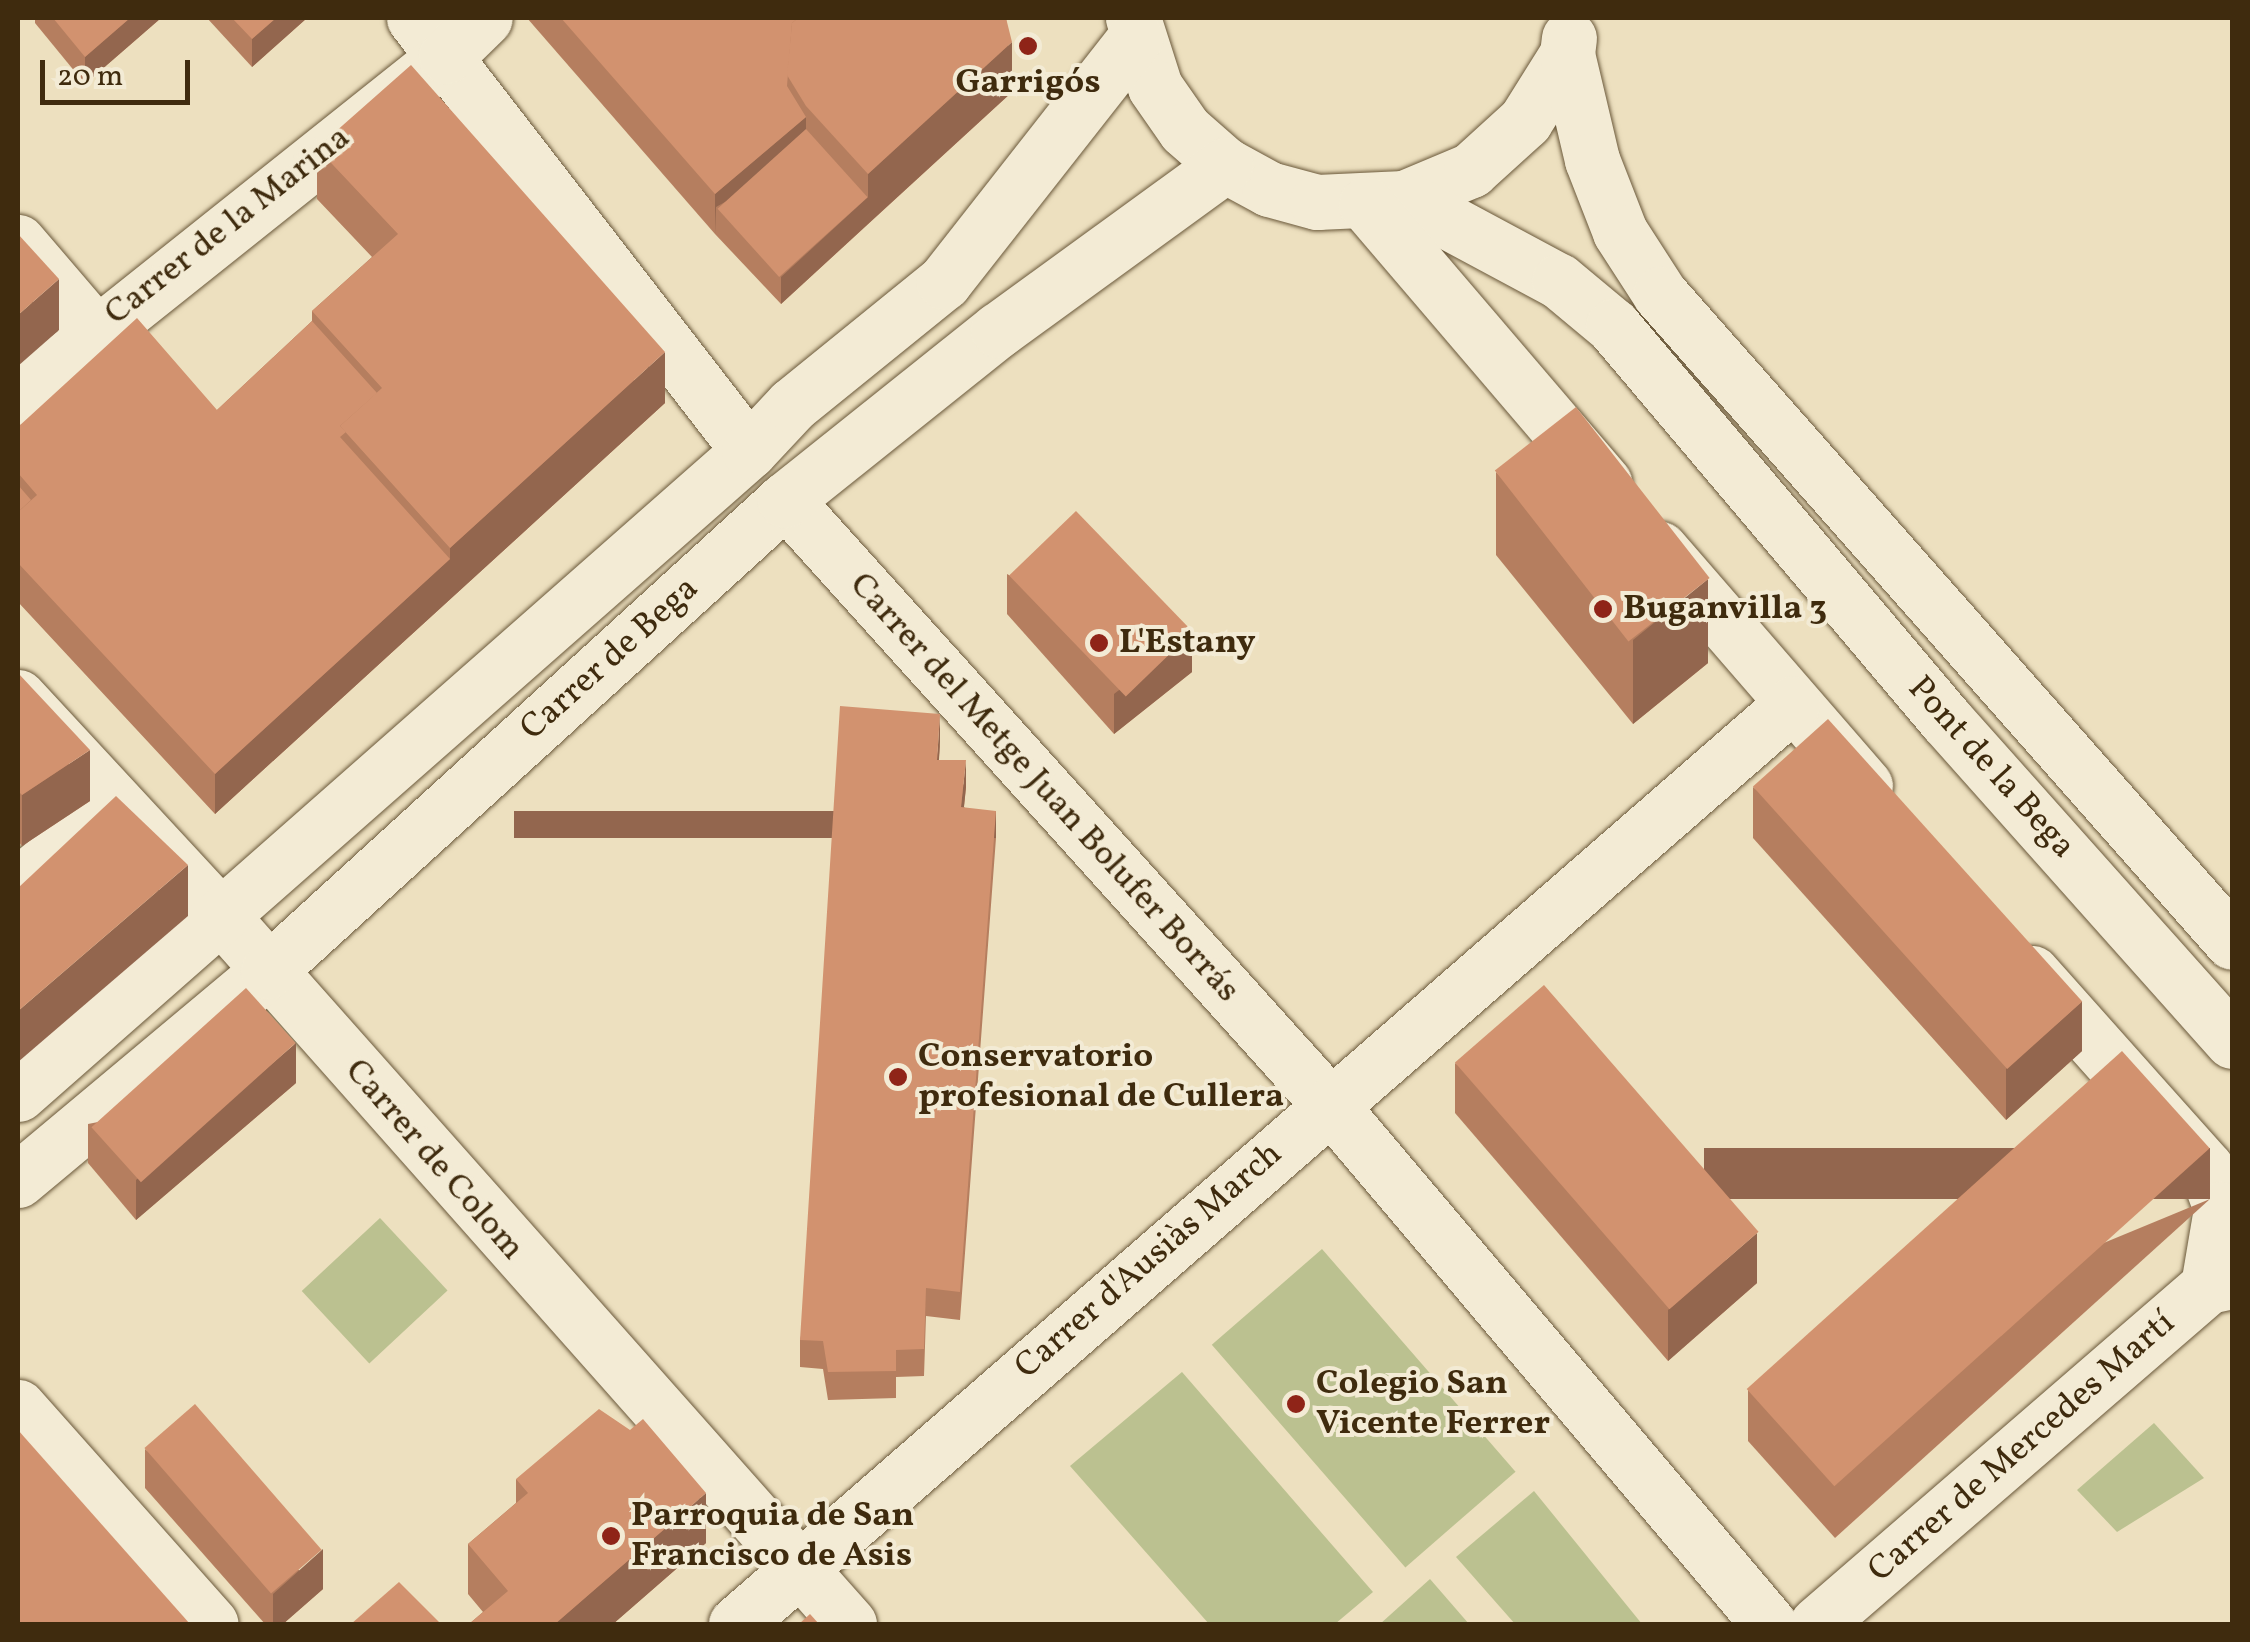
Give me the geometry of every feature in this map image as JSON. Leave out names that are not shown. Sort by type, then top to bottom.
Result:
[{"type":"street","name":"Carrer de la Marina","points":[[18,397],[430,37],[485,18]]},
{"type":"street","points":[[1134,28],[1155,88],[1185,130],[1225,166],[1301,198],[1385,201],[1471,170],[1525,120],[1569,36]]},
{"type":"street","name":"Carrer de Bega","points":[[18,1094],[749,451],[792,405],[944,282],[1134,28]]},
{"type":"street","name":"Pont de la Bega","points":[[1569,36],[1592,160],[1620,232],[1660,294],[2232,942]]},
{"type":"street","points":[[430,37],[749,451]]},
{"type":"street","name":"Carrer de Bega","points":[[18,1180],[268,971],[785,500],[998,330],[1225,166]]},
{"type":"street","points":[[1385,201],[1792,704],[1895,820]]},
{"type":"street","name":"Pont de la Bega","points":[[1385,201],[1572,292],[1655,369],[1946,720],[2232,1041]]},
{"type":"street","points":[[18,242],[94,331]]},
{"type":"street","name":"Carrer del Metge Juan Bolufer Borrás","points":[[785,500],[1330,1105],[1768,1624]]},
{"type":"street","name":"Carrer de Colom","points":[[18,697],[222,917],[849,1624]]},
{"type":"street","name":"Carrer d'Ausiàs March","points":[[736,1624],[798,1565],[1792,704]]},
{"type":"street","points":[[18,886],[117,802]]},
{"type":"street","points":[[1999,936],[2219,1174],[2224,1277]]},
{"type":"street","name":"Carrer de Mercedes Martí","points":[[1817,1624],[2224,1277]]},
{"type":"street","points":[[18,1407],[211,1624]]},
{"type":"green space","points":[[380,1218],[448,1290],[369,1363],[302,1291]]},
{"type":"green space","points":[[1322,1249],[1516,1472],[1405,1567],[1212,1345]]},
{"type":"green space","points":[[1182,1372],[1373,1592],[1335,1624],[1209,1624],[1070,1466]]},
{"type":"green space","points":[[2154,1423],[2204,1478],[2117,1532],[2077,1490]]},
{"type":"green space","points":[[1534,1491],[1642,1624],[1515,1624],[1456,1557]]},
{"type":"green space","points":[[1430,1579],[1469,1624],[1380,1624]]},
{"type":"building","points":[[53,18],[130,18],[85,57]]},
{"type":"building","points":[[232,18],[276,18],[252,39]]},
{"type":"building","points":[[561,18],[798,18],[792,23],[787,86],[806,117],[715,194]]},
{"type":"building","points":[[798,18],[1006,18],[1012,42],[868,174],[806,106],[787,75],[792,23]]},
{"type":"building","points":[[411,65],[665,352],[450,548],[340,426],[382,388],[312,311],[398,234],[317,148]]},
{"type":"building","points":[[806,129],[868,197],[779,277],[718,209]]},
{"type":"building","points":[[18,234],[59,279],[18,315]]},
{"type":"building","points":[[137,318],[217,410],[312,321],[377,393],[340,426],[346,432],[340,437],[450,559],[215,774],[18,563],[18,512],[37,495],[18,473],[18,427]]},
{"type":"building","points":[[1576,407],[1710,578],[1628,641],[1495,470]]},
{"type":"building","points":[[18,485],[31,500],[18,512]]},
{"type":"building","points":[[1076,511],[1193,632],[1126,696],[1009,576]]},
{"type":"building","points":[[18,673],[90,750],[22,795],[18,791]]},
{"type":"building","name":"Conservatorio profesional de Cullera","points":[[840,706],[940,714],[937,760],[966,760],[961,807],[996,811],[960,1292],[926,1288],[924,1349],[896,1350],[896,1371],[828,1372],[823,1341],[800,1340]]},
{"type":"building","points":[[1828,719],[2082,1001],[2007,1069],[1753,787]]},
{"type":"building","points":[[116,796],[188,865],[18,1011],[18,888]]},
{"type":"building","points":[[1544,985],[1759,1232],[1669,1309],[1455,1062]]},
{"type":"building","points":[[246,988],[296,1043],[141,1182],[91,1127]]},
{"type":"building","points":[[2122,1051],[2210,1148],[1834,1486],[1747,1389]]},
{"type":"building","points":[[195,1404],[322,1550],[271,1594],[144,1448]]},
{"type":"building","name":"Parroquia de San Francisco de Asis","points":[[599,1409],[630,1430],[643,1419],[706,1493],[555,1624],[469,1624],[508,1591],[468,1544],[528,1493],[516,1479]]},
{"type":"building","points":[[18,1430],[190,1624],[18,1624]]},
{"type":"building","points":[[399,1582],[441,1624],[351,1624]]},
{"type":"building","points":[[810,1614],[819,1624],[799,1624]]},
{"type":"place","name":"Garrigós","points":[[1028,46]]},
{"type":"place","name":"Buganvilla 3","points":[[1603,609]]},
{"type":"place","name":"L'Estany","points":[[1099,643]]},
{"type":"place","name":"Conservatorio profesional de Cullera","points":[[898,1077]]},
{"type":"place","name":"Colegio San Vicente Ferrer","points":[[1296,1404]]},
{"type":"place","name":"Parroquia de San Francisco de Asis","points":[[611,1536]]}]
